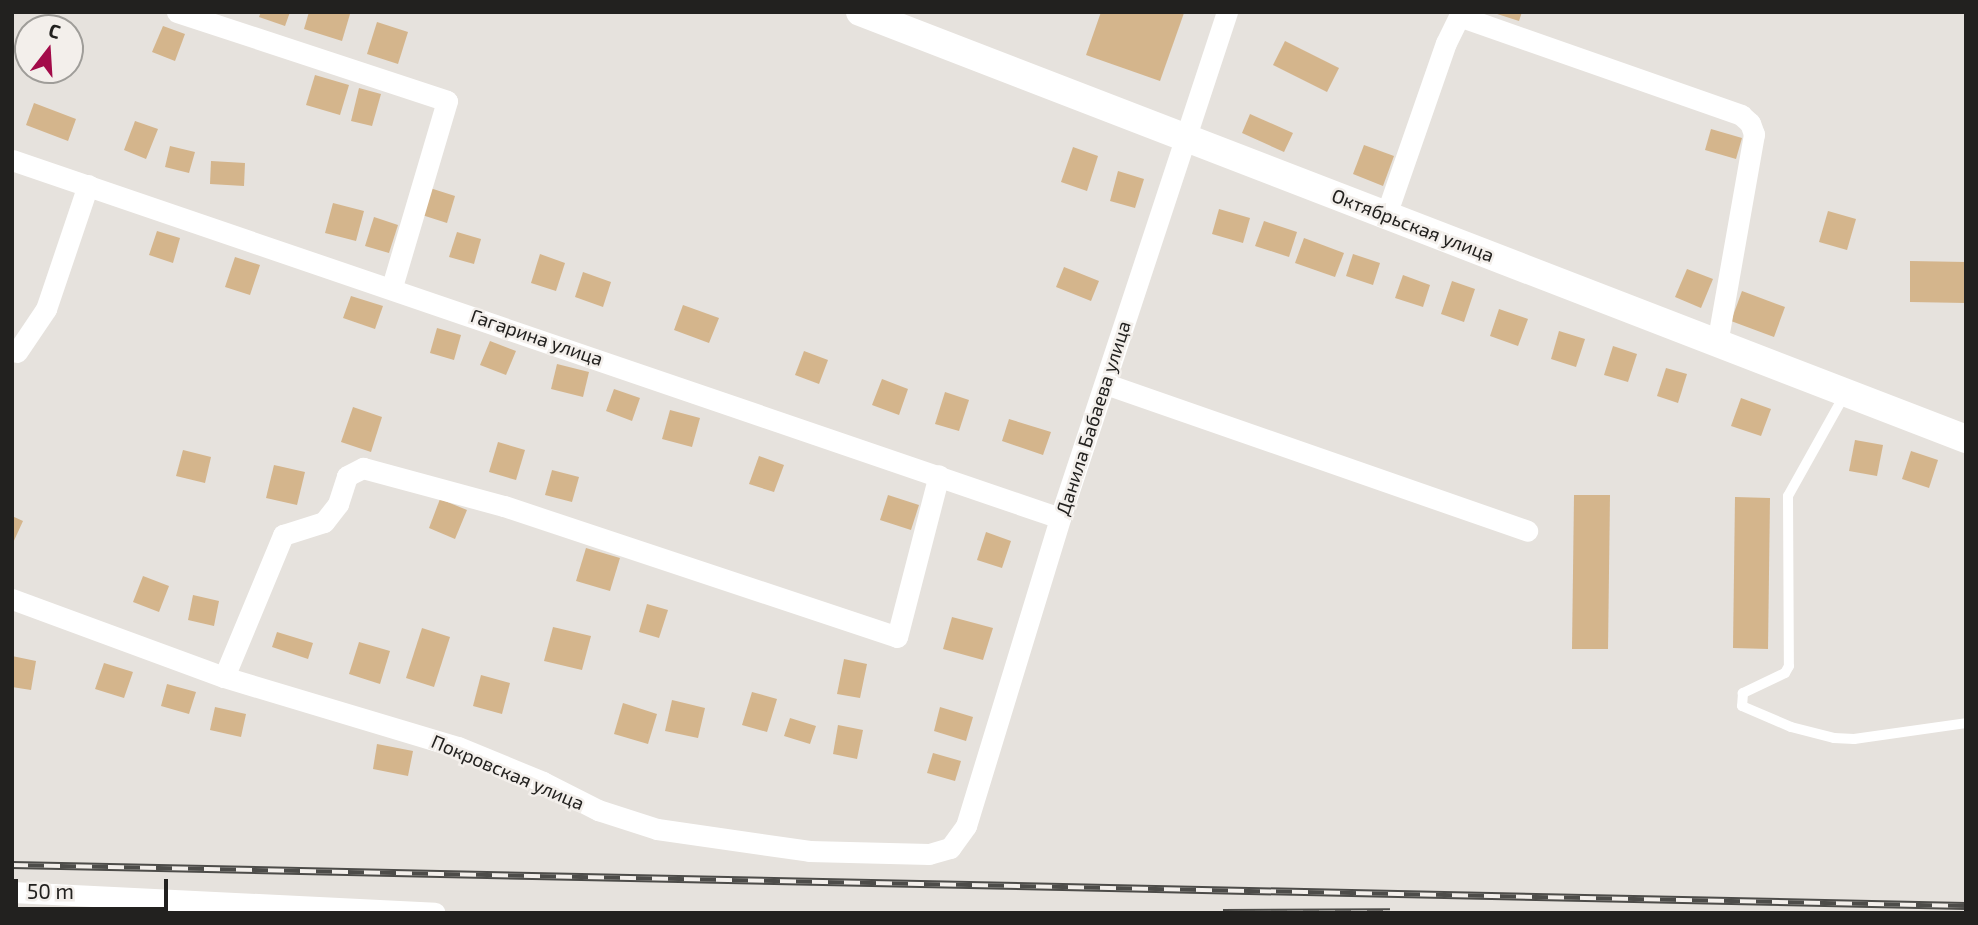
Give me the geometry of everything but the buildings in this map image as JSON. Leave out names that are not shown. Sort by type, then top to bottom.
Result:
[{"type":"street","points":[[177,12],[447,101],[391,287]]},
{"type":"street","name":"Октябрьская улица","points":[[860,12],[1185,135],[1966,439]]},
{"type":"street","name":"Данила Бабаева улица","points":[[966,826],[1060,518],[1227,12]]},
{"type":"street","points":[[1386,215],[1455,14],[1741,115],[1750,123],[1754,134],[1717,343]]},
{"type":"street","name":"Гагарина улица","points":[[12,160],[391,287],[1060,518]]},
{"type":"street","points":[[17,352],[46,309],[88,185]]},
{"type":"street","points":[[1106,384],[1527,531]]},
{"type":"street","points":[[224,677],[283,536],[324,522],[338,504],[347,476],[363,467],[504,506],[897,637],[939,475]]},
{"type":"street","name":"Покровская улица","points":[[12,599],[224,677],[458,747],[543,782],[598,810],[657,829],[808,851],[929,854],[950,848],[966,826]]},
{"type":"street","points":[[12,892],[434,913]]},
{"type":"lane","points":[[1845,394],[1788,496],[1789,666],[1785,673],[1743,693],[1742,706],[1791,727],[1834,738],[1854,739],[1966,723]]},
{"type":"railway","points":[[12,865],[1966,906]]},
{"type":"railway","points":[[1223,913],[1390,912]]}]
